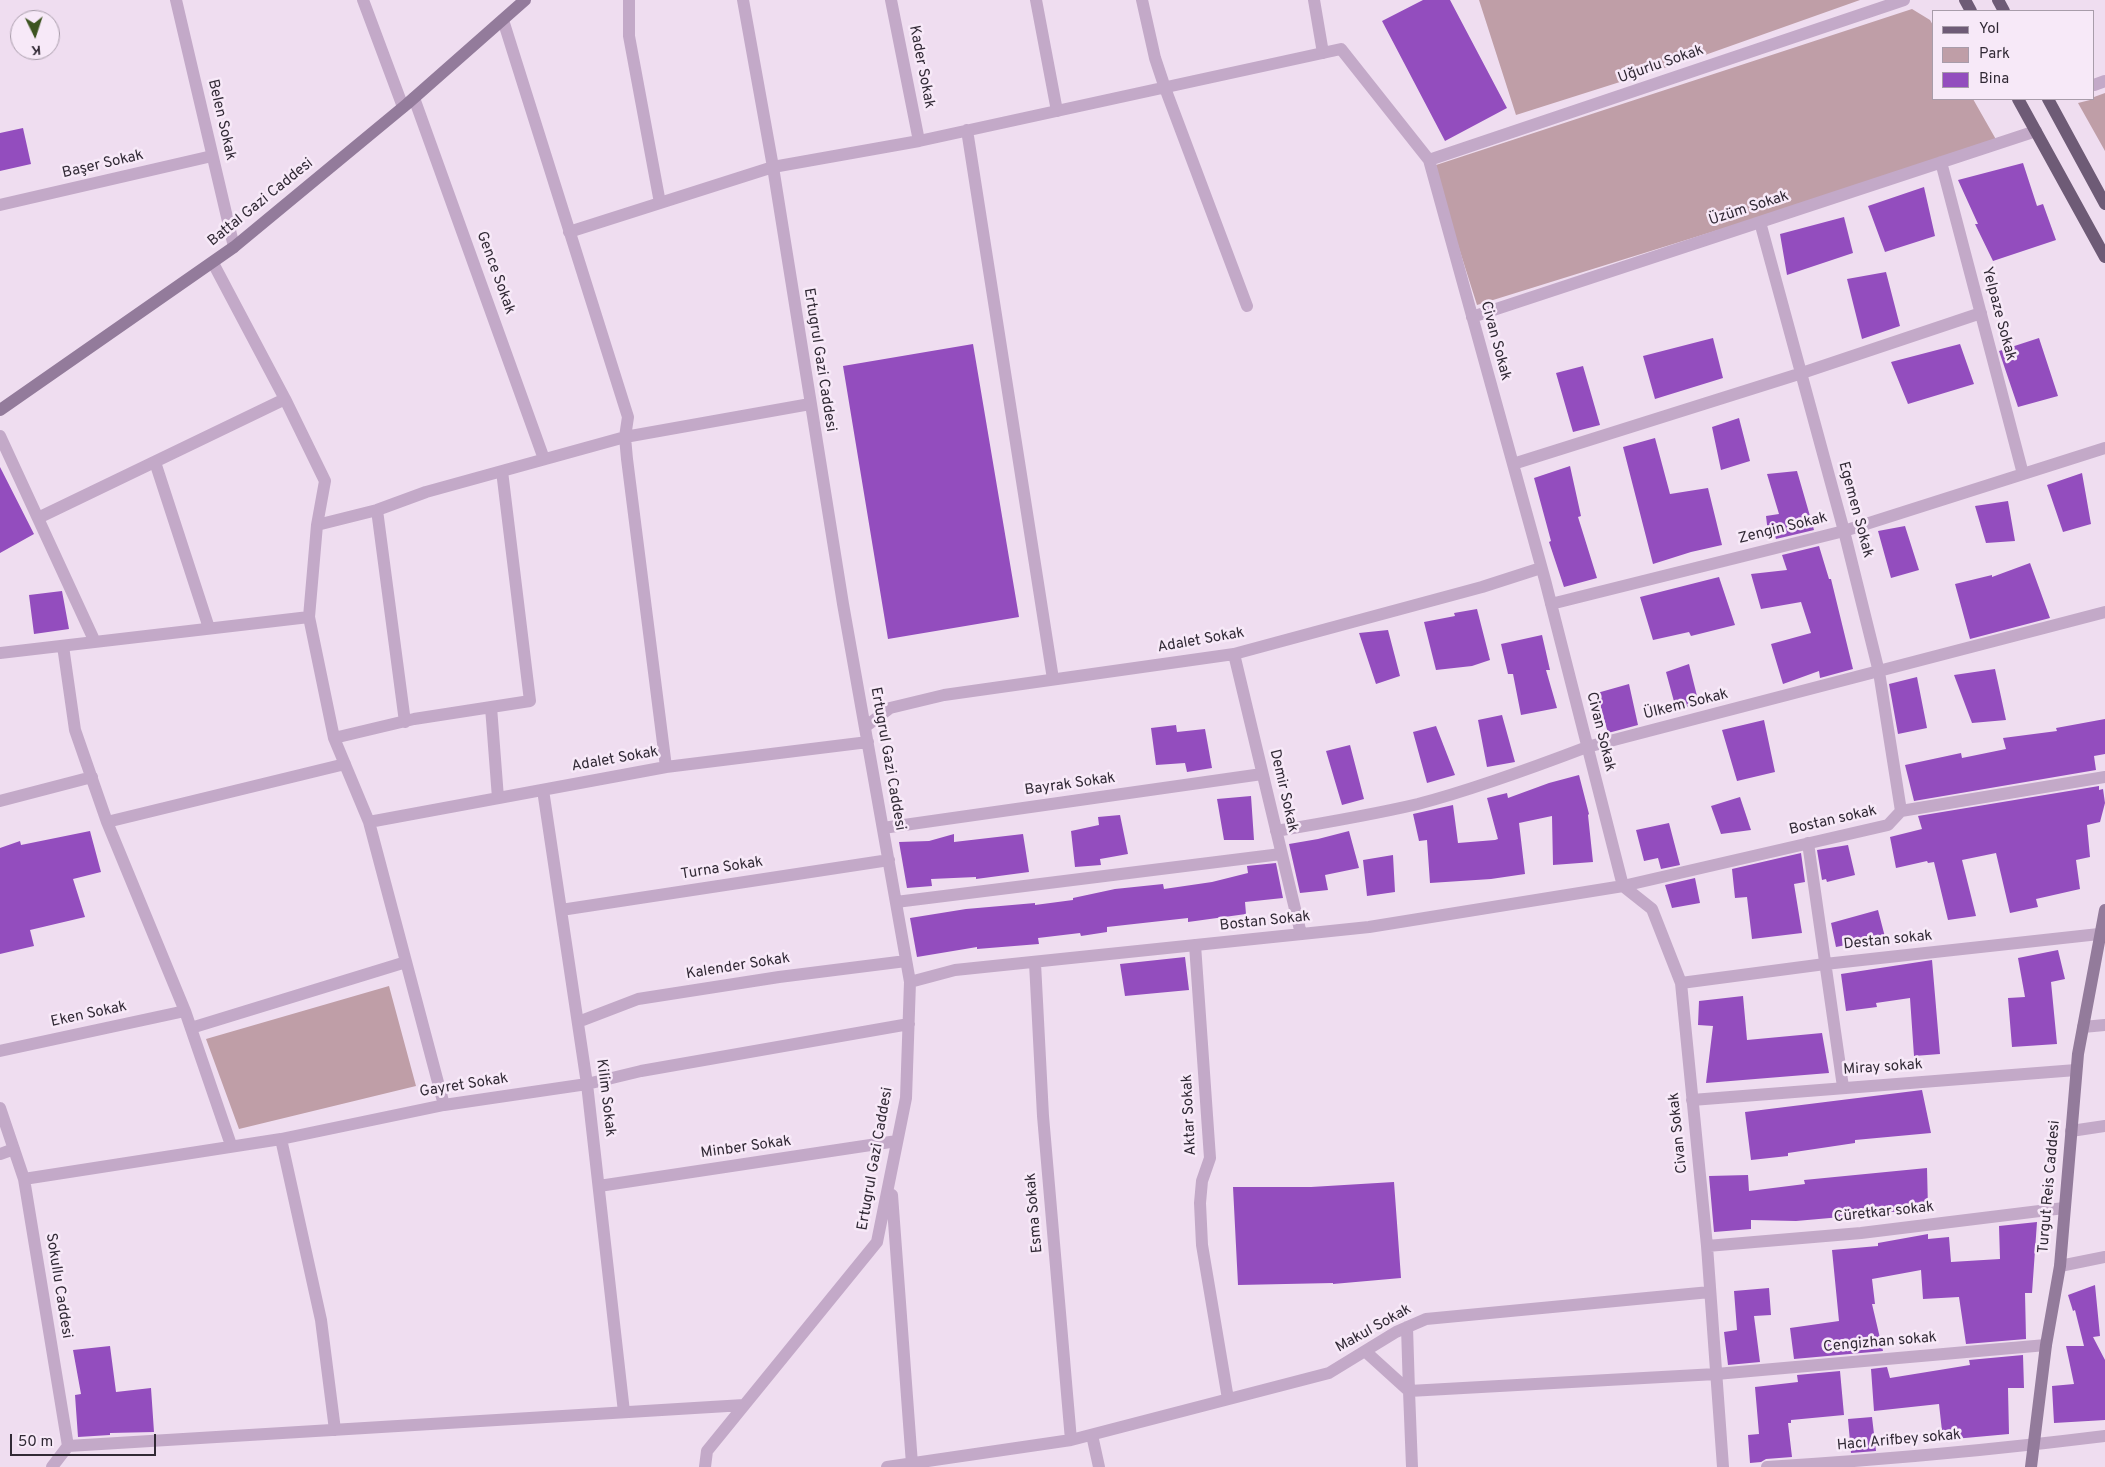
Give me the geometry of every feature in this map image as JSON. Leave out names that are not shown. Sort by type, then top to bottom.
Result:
[{"type":"main road","points":[[2019,100],[2105,257]]},
{"type":"main road","points":[[2053,100],[2105,204]]},
{"type":"street","name":"Belen Sokak","points":[[176,0],[234,247]]},
{"type":"street","points":[[363,0],[403,107]]},
{"type":"street","name":"Battal Gazi Caddesi","points":[[0,410],[234,247],[414,98],[525,0]]},
{"type":"street","points":[[629,0],[629,36],[660,203]]},
{"type":"street","name":"Ertugrul Gazi Caddesi","points":[[705,1467],[706,1451],[878,1242],[906,1098],[909,1024],[910,982],[810,404],[773,167],[743,0]]},
{"type":"street","name":"Kader Sokak","points":[[891,0],[919,141]]},
{"type":"street","points":[[1036,0],[1057,111]]},
{"type":"street","points":[[1142,0],[1155,58],[1165,88],[1247,306]]},
{"type":"street","points":[[570,232],[773,167],[919,141],[1323,54],[1314,0]]},
{"type":"street","name":"Uğurlu Sokak","points":[[1429,160],[1904,0]]},
{"type":"street","points":[[503,20],[628,417],[625,437],[666,767]]},
{"type":"street","name":"Civan Sokak","points":[[1323,54],[1341,49],[1429,160],[1551,604],[1623,886],[1652,909],[1681,983],[1707,1246],[1723,1467]]},
{"type":"street","name":"Gence Sokak","points":[[414,98],[544,459]]},
{"type":"street","points":[[967,130],[1053,679]]},
{"type":"street","name":"Üzüm Sokak","points":[[1472,317],[2036,131]]},
{"type":"street","name":"Başer Sokak","points":[[0,205],[212,156]]},
{"type":"street","name":"Yelpaze Sokak","points":[[1941,162],[2023,474]]},
{"type":"street","name":"Egemen Sokak","points":[[1760,222],[1844,531],[1879,672],[1901,811]]},
{"type":"street","points":[[213,263],[285,399],[325,481],[317,525],[309,617],[334,738],[370,822],[444,1105]]},
{"type":"street","points":[[1513,464],[1802,374],[1981,313]]},
{"type":"street","points":[[38,518],[285,399]]},
{"type":"street","points":[[317,525],[377,510],[426,492],[502,470],[625,437],[810,404]]},
{"type":"street","points":[[0,436],[95,642]]},
{"type":"street","name":"Zengin Sokak","points":[[1551,604],[1844,531],[2105,448]]},
{"type":"street","points":[[155,462],[209,628]]},
{"type":"street","points":[[334,738],[405,722],[530,701],[502,470]]},
{"type":"street","points":[[377,510],[405,722]]},
{"type":"street","name":"Adalet Sokak","points":[[865,727],[890,708],[944,695],[1234,654],[1482,587],[1541,568]]},
{"type":"street","name":"Ülkem Sokak","points":[[1276,831],[1352,819],[1420,803],[1525,771],[1587,748],[2105,612]]},
{"type":"street","points":[[0,653],[309,617]]},
{"type":"street","points":[[62,646],[74,730],[107,822],[185,1011],[231,1145]]},
{"type":"street","name":"Demir Sokak","points":[[1234,654],[1300,934]]},
{"type":"street","points":[[491,707],[498,798]]},
{"type":"street","name":"Adalet Sokak","points":[[370,822],[666,767],[868,742]]},
{"type":"street","points":[[107,822],[345,764]]},
{"type":"street","name":"Bayrak Sokak","points":[[883,828],[1262,774]]},
{"type":"street","points":[[0,801],[92,777]]},
{"type":"street","name":"Bostan sokak","points":[[1623,886],[1888,825],[1901,811],[2105,777]]},
{"type":"street","name":"Kilim Sokak","points":[[543,790],[587,1084],[624,1412]]},
{"type":"street","points":[[1808,843],[1843,1087]]},
{"type":"street","points":[[896,902],[1281,854]]},
{"type":"street","name":"Turna Sokak","points":[[561,910],[888,860]]},
{"type":"street","name":"Bostan Sokak","points":[[910,982],[955,970],[1369,927],[1623,886]]},
{"type":"street","name":"Turgut Reis Caddesi","points":[[2031,1467],[2046,1345],[2060,1266],[2076,1070],[2082,1027],[2105,910]]},
{"type":"street","name":"Destan sokak","points":[[1681,983],[1826,964],[2100,934]]},
{"type":"street","name":"Aktar Sokak","points":[[1195,945],[1210,1158],[1202,1181],[1200,1203],[1202,1245],[1228,1399]]},
{"type":"street","name":"Kalender Sokak","points":[[578,1022],[638,999],[780,977],[906,961]]},
{"type":"street","points":[[191,1028],[406,962]]},
{"type":"street","name":"Esma Sokak","points":[[1035,963],[1043,1116],[1071,1440]]},
{"type":"street","name":"Eken Sokak","points":[[0,1051],[185,1011]]},
{"type":"street","name":"Gayret Sokak","points":[[24,1179],[231,1145],[281,1139],[444,1105],[587,1084],[642,1071],[909,1024]]},
{"type":"street","points":[[2082,1027],[2105,1025]]},
{"type":"street","name":"Miray sokak","points":[[1692,1100],[2076,1070]]},
{"type":"street","name":"Sokullu Caddesi","points":[[0,1108],[24,1179],[68,1446]]},
{"type":"street","points":[[2071,1131],[2105,1126]]},
{"type":"street","points":[[281,1139],[321,1320],[335,1430]]},
{"type":"street","name":"Minber Sokak","points":[[599,1186],[897,1141]]},
{"type":"street","points":[[0,1154],[14,1149]]},
{"type":"street","points":[[890,1177],[912,1464]]},
{"type":"street","name":"Cüretkar sokak","points":[[1707,1246],[1861,1233],[2064,1208]]},
{"type":"street","points":[[2060,1266],[2105,1257]]},
{"type":"street","name":"Makul Sokak","points":[[1092,1435],[1328,1373],[1407,1327],[1426,1319],[1710,1292]]},
{"type":"street","points":[[1407,1327],[1412,1467]]},
{"type":"street","name":"Cengizhan sokak","points":[[1409,1391],[1716,1374],[2046,1345]]},
{"type":"street","points":[[1366,1352],[1409,1391]]},
{"type":"street","points":[[52,1467],[68,1446],[744,1404]]},
{"type":"street","points":[[887,1467],[1071,1440],[1092,1435],[1099,1467]]},
{"type":"street","name":"Hacı Arifbey sokak","points":[[1767,1467],[1899,1458],[2105,1436]]},
{"type":"green space","points":[[1479,0],[1860,0],[1705,55],[1516,115]]},
{"type":"green space","points":[[1912,9],[1930,20],[1932,24],[1932,100],[1974,100],[1998,143],[1477,305],[1433,166]]},
{"type":"green space","points":[[2105,93],[2105,151],[2078,103],[2095,100],[2095,97]]},
{"type":"green space","points":[[389,986],[416,1086],[239,1129],[206,1039]]},
{"type":"building","points":[[1423,0],[1450,0],[1507,108],[1445,141],[1382,21]]},
{"type":"building","points":[[23,128],[31,164],[0,171],[0,133]]},
{"type":"building","points":[[2023,163],[2037,206],[2043,204],[2056,240],[1993,261],[1975,224],[1978,224],[1958,180]]},
{"type":"building","points":[[1924,187],[1935,236],[1885,252],[1868,206]]},
{"type":"building","points":[[1844,217],[1853,253],[1787,275],[1780,234]]},
{"type":"building","points":[[1886,272],[1900,326],[1862,339],[1847,279]]},
{"type":"building","points":[[1713,338],[1723,378],[1655,399],[1643,356]]},
{"type":"building","points":[[2039,338],[2058,396],[2018,407],[1999,351]]},
{"type":"building","points":[[973,344],[1019,617],[888,639],[843,366]]},
{"type":"building","points":[[1960,344],[1974,384],[1908,404],[1891,362]]},
{"type":"building","points":[[1583,366],[1600,425],[1573,432],[1556,373]]},
{"type":"building","points":[[1739,418],[1750,461],[1721,470],[1712,427]]},
{"type":"building","points":[[1655,438],[1670,494],[1708,488],[1722,545],[1653,564],[1623,447]]},
{"type":"building","points":[[1570,466],[1581,516],[1578,517],[1597,578],[1564,587],[1549,542],[1551,541],[1534,478]]},
{"type":"building","points":[[0,467],[34,534],[0,553]]},
{"type":"building","points":[[1797,471],[1814,530],[1776,539],[1774,532],[1768,533],[1766,516],[1779,514],[1767,474]]},
{"type":"building","points":[[2082,473],[2091,524],[2063,532],[2047,485]]},
{"type":"building","points":[[2008,501],[2015,541],[1986,543],[1975,506]]},
{"type":"building","points":[[1905,526],[1919,570],[1891,578],[1878,531]]},
{"type":"building","points":[[1819,546],[1829,579],[1831,579],[1853,669],[1820,678],[1819,671],[1783,684],[1771,644],[1811,633],[1801,602],[1761,609],[1751,574],[1787,570],[1782,555]]},
{"type":"building","points":[[2030,563],[2050,618],[1970,639],[1955,584],[1992,575],[1992,577]]},
{"type":"building","points":[[1719,577],[1735,625],[1691,636],[1689,632],[1653,640],[1640,597]]},
{"type":"building","points":[[62,591],[69,629],[34,634],[29,595]]},
{"type":"building","points":[[1477,609],[1490,660],[1472,666],[1436,670],[1424,622],[1455,616],[1454,613]]},
{"type":"building","points":[[1388,630],[1400,676],[1376,684],[1359,633]]},
{"type":"building","points":[[1542,635],[1550,670],[1546,670],[1557,708],[1521,715],[1513,674],[1508,674],[1501,644]]},
{"type":"building","points":[[1689,664],[1699,704],[1676,709],[1666,672]]},
{"type":"building","points":[[1995,669],[2006,720],[1972,723],[1954,675]]},
{"type":"building","points":[[1917,677],[1927,728],[1898,734],[1889,684]]},
{"type":"building","points":[[1629,684],[1638,725],[1608,733],[1597,693]]},
{"type":"building","points":[[1502,715],[1515,762],[1487,767],[1478,720]]},
{"type":"building","points":[[2105,719],[2105,754],[2094,756],[2096,770],[1914,801],[1905,765],[1961,753],[1962,758],[2006,749],[2003,738],[2057,731],[2056,728]]},
{"type":"building","points":[[1764,720],[1775,772],[1737,781],[1722,730]]},
{"type":"building","points":[[1176,725],[1177,732],[1205,729],[1212,768],[1187,772],[1185,763],[1156,765],[1151,728]]},
{"type":"building","points":[[1436,726],[1455,775],[1427,783],[1413,732]]},
{"type":"building","points":[[1350,745],[1364,799],[1342,805],[1326,751]]},
{"type":"building","points":[[1579,775],[1589,814],[1593,862],[1553,865],[1552,816],[1519,823],[1525,874],[1491,879],[1430,883],[1427,840],[1419,841],[1413,814],[1453,805],[1458,843],[1495,840],[1498,839],[1487,798],[1507,793],[1508,798],[1549,783]]},
{"type":"building","points":[[2099,786],[2099,790],[2103,789],[2105,803],[2100,822],[2087,825],[2090,857],[2076,860],[2080,889],[2036,899],[2038,907],[2010,913],[1996,853],[1962,860],[1976,916],[1948,920],[1934,862],[1928,863],[1927,861],[1896,868],[1890,837],[1922,829],[1918,816]]},
{"type":"building","points":[[1251,796],[1254,840],[1224,840],[1217,799]]},
{"type":"building","points":[[1740,797],[1751,830],[1721,834],[1711,806]]},
{"type":"building","points":[[1120,815],[1128,854],[1100,859],[1101,865],[1075,867],[1071,831],[1099,825],[1098,817]]},
{"type":"building","points":[[1669,823],[1680,865],[1661,869],[1658,858],[1644,861],[1636,830]]},
{"type":"building","points":[[90,831],[101,872],[73,879],[85,917],[30,930],[34,946],[0,954],[0,848],[20,841],[21,845]]},
{"type":"building","points":[[1349,831],[1359,868],[1325,875],[1328,890],[1300,893],[1289,844]]},
{"type":"building","points":[[954,834],[954,842],[1023,834],[1029,872],[976,879],[976,877],[931,879],[932,886],[907,888],[899,842],[929,841]]},
{"type":"building","points":[[1848,845],[1855,875],[1827,882],[1826,879],[1822,880],[1817,850]]},
{"type":"building","points":[[1801,853],[1805,882],[1794,884],[1802,933],[1752,939],[1747,897],[1735,898],[1732,869]]},
{"type":"building","points":[[1393,855],[1395,892],[1367,896],[1363,860]]},
{"type":"building","points":[[1276,863],[1283,898],[1245,902],[1246,914],[1188,922],[1188,918],[1107,927],[1107,932],[1081,936],[1080,933],[1038,938],[1039,944],[977,949],[977,947],[917,957],[910,918],[966,909],[1035,903],[1035,905],[1073,900],[1073,898],[1115,889],[1163,884],[1164,889],[1212,882],[1248,873],[1247,866]]},
{"type":"building","points":[[1695,878],[1700,903],[1672,908],[1665,885]]},
{"type":"building","points":[[1878,910],[1885,937],[1836,947],[1831,923]]},
{"type":"building","points":[[2058,950],[2065,979],[2051,982],[2057,1044],[2012,1047],[2008,998],[2025,997],[2018,958]]},
{"type":"building","points":[[1185,957],[1189,990],[1125,996],[1120,964]]},
{"type":"building","points":[[1932,960],[1940,1054],[1914,1056],[1910,998],[1876,1003],[1877,1007],[1846,1011],[1841,974]]},
{"type":"building","points":[[1743,996],[1747,1040],[1822,1033],[1829,1073],[1706,1083],[1713,1026],[1698,1025],[1699,1001]]},
{"type":"building","points":[[1922,1090],[1931,1133],[1855,1140],[1855,1143],[1788,1153],[1788,1156],[1751,1160],[1745,1112]]},
{"type":"building","points":[[1927,1168],[1928,1209],[1895,1212],[1864,1211],[1864,1215],[1796,1221],[1751,1220],[1751,1229],[1714,1232],[1709,1176],[1748,1175],[1749,1191],[1805,1184],[1804,1180]]},
{"type":"building","points":[[1394,1182],[1401,1278],[1333,1284],[1238,1285],[1233,1187],[1311,1187]]},
{"type":"building","points":[[2037,1222],[2032,1293],[2025,1293],[2026,1339],[1966,1344],[1959,1297],[1923,1299],[1921,1270],[1872,1279],[1875,1304],[1872,1304],[1883,1351],[1794,1359],[1790,1328],[1839,1321],[1832,1250],[1878,1246],[1878,1243],[1928,1234],[1928,1239],[1949,1237],[1951,1262],[2000,1259],[1999,1226]]},
{"type":"building","points":[[2095,1285],[2100,1336],[2093,1337],[2105,1360],[2105,1420],[2054,1423],[2052,1386],[2074,1384],[2066,1346],[2084,1346],[2075,1310],[2073,1311],[2068,1295]]},
{"type":"building","points":[[1769,1288],[1771,1315],[1754,1316],[1760,1362],[1728,1365],[1724,1332],[1737,1330],[1734,1291]]},
{"type":"building","points":[[110,1346],[116,1392],[151,1388],[154,1432],[110,1433],[110,1435],[78,1437],[75,1395],[81,1394],[73,1350]]},
{"type":"building","points":[[2023,1355],[2024,1388],[2008,1388],[2009,1434],[1943,1440],[1939,1404],[1874,1411],[1871,1369],[1887,1367],[1890,1378],[1970,1365],[1969,1360]]},
{"type":"building","points":[[1840,1371],[1844,1415],[1791,1420],[1791,1423],[1788,1423],[1792,1457],[1766,1459],[1761,1462],[1750,1463],[1748,1435],[1759,1434],[1755,1387],[1798,1382],[1797,1375]]},
{"type":"building","points":[[1872,1417],[1876,1451],[1851,1453],[1848,1419]]}]
